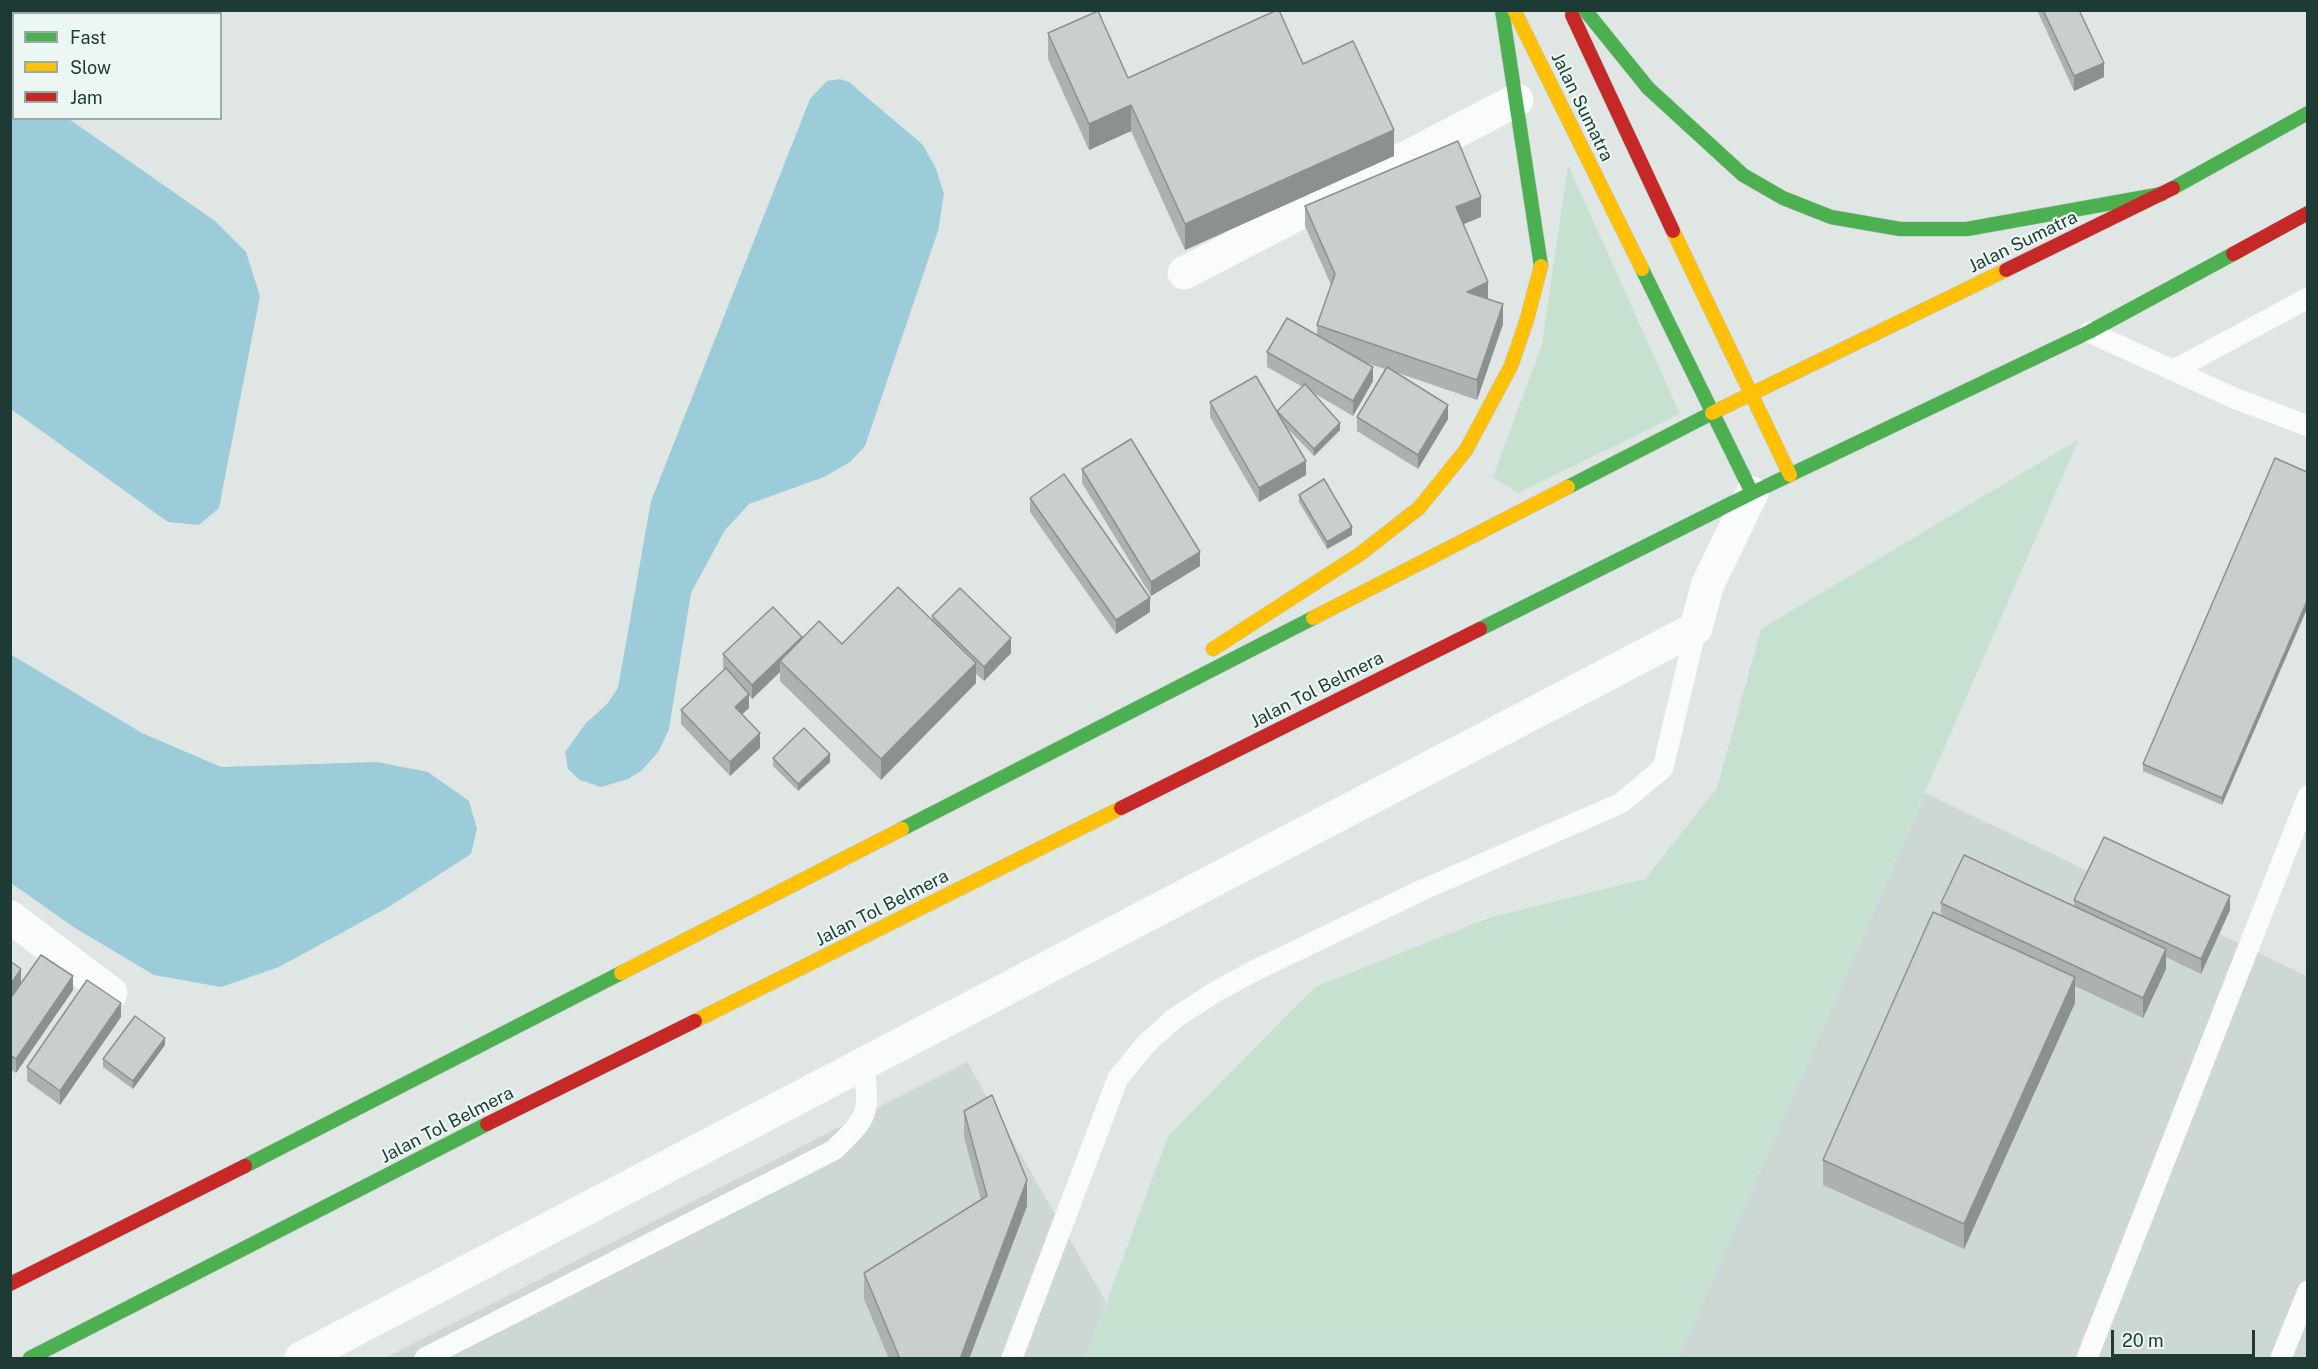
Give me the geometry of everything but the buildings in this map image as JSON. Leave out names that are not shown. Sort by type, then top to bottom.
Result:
[{"type":"main road","points":[[1200,658],[1360,554],[1419,508],[1466,450],[1511,366],[1541,269],[1502,10]]},
{"type":"main road","name":"Jalan Sumatra","points":[[1514,10],[1752,493]]},
{"type":"main road","name":"Jalan Sumatra","points":[[1570,10],[1750,395],[1790,475]]},
{"type":"main road","points":[[1585,10],[1648,88],[1743,175],[1783,198],[1831,217],[1900,229],[1967,230],[2162,194]]},
{"type":"main road","name":"Jalan Sumatra","points":[[1712,413],[2162,194],[2307,113]]},
{"type":"main road","name":"Jalan Tol Belmera","points":[[30,1359],[379,1179],[1752,493],[2089,332],[2307,213]]},
{"type":"main road","points":[[10,1284],[1060,749],[1712,413]]},
{"type":"main road","points":[[1060,749],[1180,671]]},
{"type":"street","points":[[1184,273],[1516,100]]},
{"type":"street","points":[[301,1359],[1696,628],[1707,586],[1752,493]]},
{"type":"street","points":[[10,917],[111,993]]},
{"type":"lane","points":[[2174,370],[2307,298]]},
{"type":"lane","points":[[2089,332],[2234,398],[2307,426]]},
{"type":"lane","points":[[1012,1359],[1118,1078],[1147,1043],[1175,1018],[1215,992],[1254,971],[1420,891],[1621,803],[1663,768],[1696,628]]},
{"type":"lane","points":[[2087,1359],[2307,796]]},
{"type":"lane","points":[[424,1359],[834,1150],[861,1124],[868,1103],[864,1065]]},
{"type":"lane","points":[[2281,1359],[2306,1300]]},
{"type":"shaded area","points":[[1925,793],[2307,976],[2307,1358],[1678,1358]]},
{"type":"shaded area","points":[[967,1062],[1106,1302],[1086,1358],[385,1358]]},
{"type":"green space","points":[[1568,165],[1680,414],[1518,493],[1493,477],[1542,344]]},
{"type":"green space","points":[[2079,439],[1678,1358],[1086,1358],[1168,1136],[1315,987],[1489,918],[1645,879],[1717,788],[1761,629]]},
{"type":"water","points":[[840,79],[849,82],[923,145],[936,169],[944,194],[938,231],[865,446],[850,462],[824,477],[749,504],[725,530],[691,593],[669,729],[659,751],[641,771],[628,779],[601,787],[580,780],[568,769],[565,752],[586,723],[607,704],[618,688],[651,501],[810,99],[827,81]]},
{"type":"water","points":[[12,94],[12,120],[70,120],[215,221],[246,252],[260,296],[219,508],[199,525],[168,522],[11,409],[10,95]]},
{"type":"water","points":[[10,654],[142,733],[221,767],[377,762],[428,772],[469,801],[477,829],[471,854],[387,908],[279,967],[221,987],[154,975],[75,928],[11,883]]},
{"type":"traffic: fast","points":[[1502,10],[1541,266]]},
{"type":"traffic: fast","points":[[1585,10],[1648,88],[1743,175],[1783,198],[1831,217],[1900,229],[1967,229],[2162,194]]},
{"type":"traffic: fast","points":[[2173,188],[2308,113]]},
{"type":"traffic: fast","points":[[1752,493],[2089,332],[2233,254]]},
{"type":"traffic: fast","points":[[1480,629],[1752,493],[1642,269]]},
{"type":"traffic: fast","points":[[1568,487],[1712,413]]},
{"type":"traffic: fast","points":[[902,829],[1313,618]]},
{"type":"traffic: fast","points":[[245,1166],[621,973]]},
{"type":"traffic: fast","points":[[30,1358],[487,1124]]},
{"type":"traffic: slow","points":[[1514,10],[1642,269]]},
{"type":"traffic: slow","points":[[1673,231],[1790,475]]},
{"type":"traffic: slow","points":[[1213,649],[1360,554],[1419,508],[1466,450],[1511,366],[1527,319],[1541,266]]},
{"type":"traffic: slow","points":[[1712,413],[2006,270]]},
{"type":"traffic: slow","points":[[1313,618],[1568,487]]},
{"type":"traffic: slow","points":[[695,1021],[1121,808]]},
{"type":"traffic: slow","points":[[621,973],[902,829]]},
{"type":"traffic: jam","points":[[1572,15],[1673,231]]},
{"type":"traffic: jam","points":[[2006,270],[2173,188]]},
{"type":"traffic: jam","points":[[2233,254],[2308,213]]},
{"type":"traffic: jam","points":[[1121,808],[1480,629]]},
{"type":"traffic: jam","points":[[487,1124],[695,1021]]},
{"type":"traffic: jam","points":[[10,1284],[245,1166]]}]
